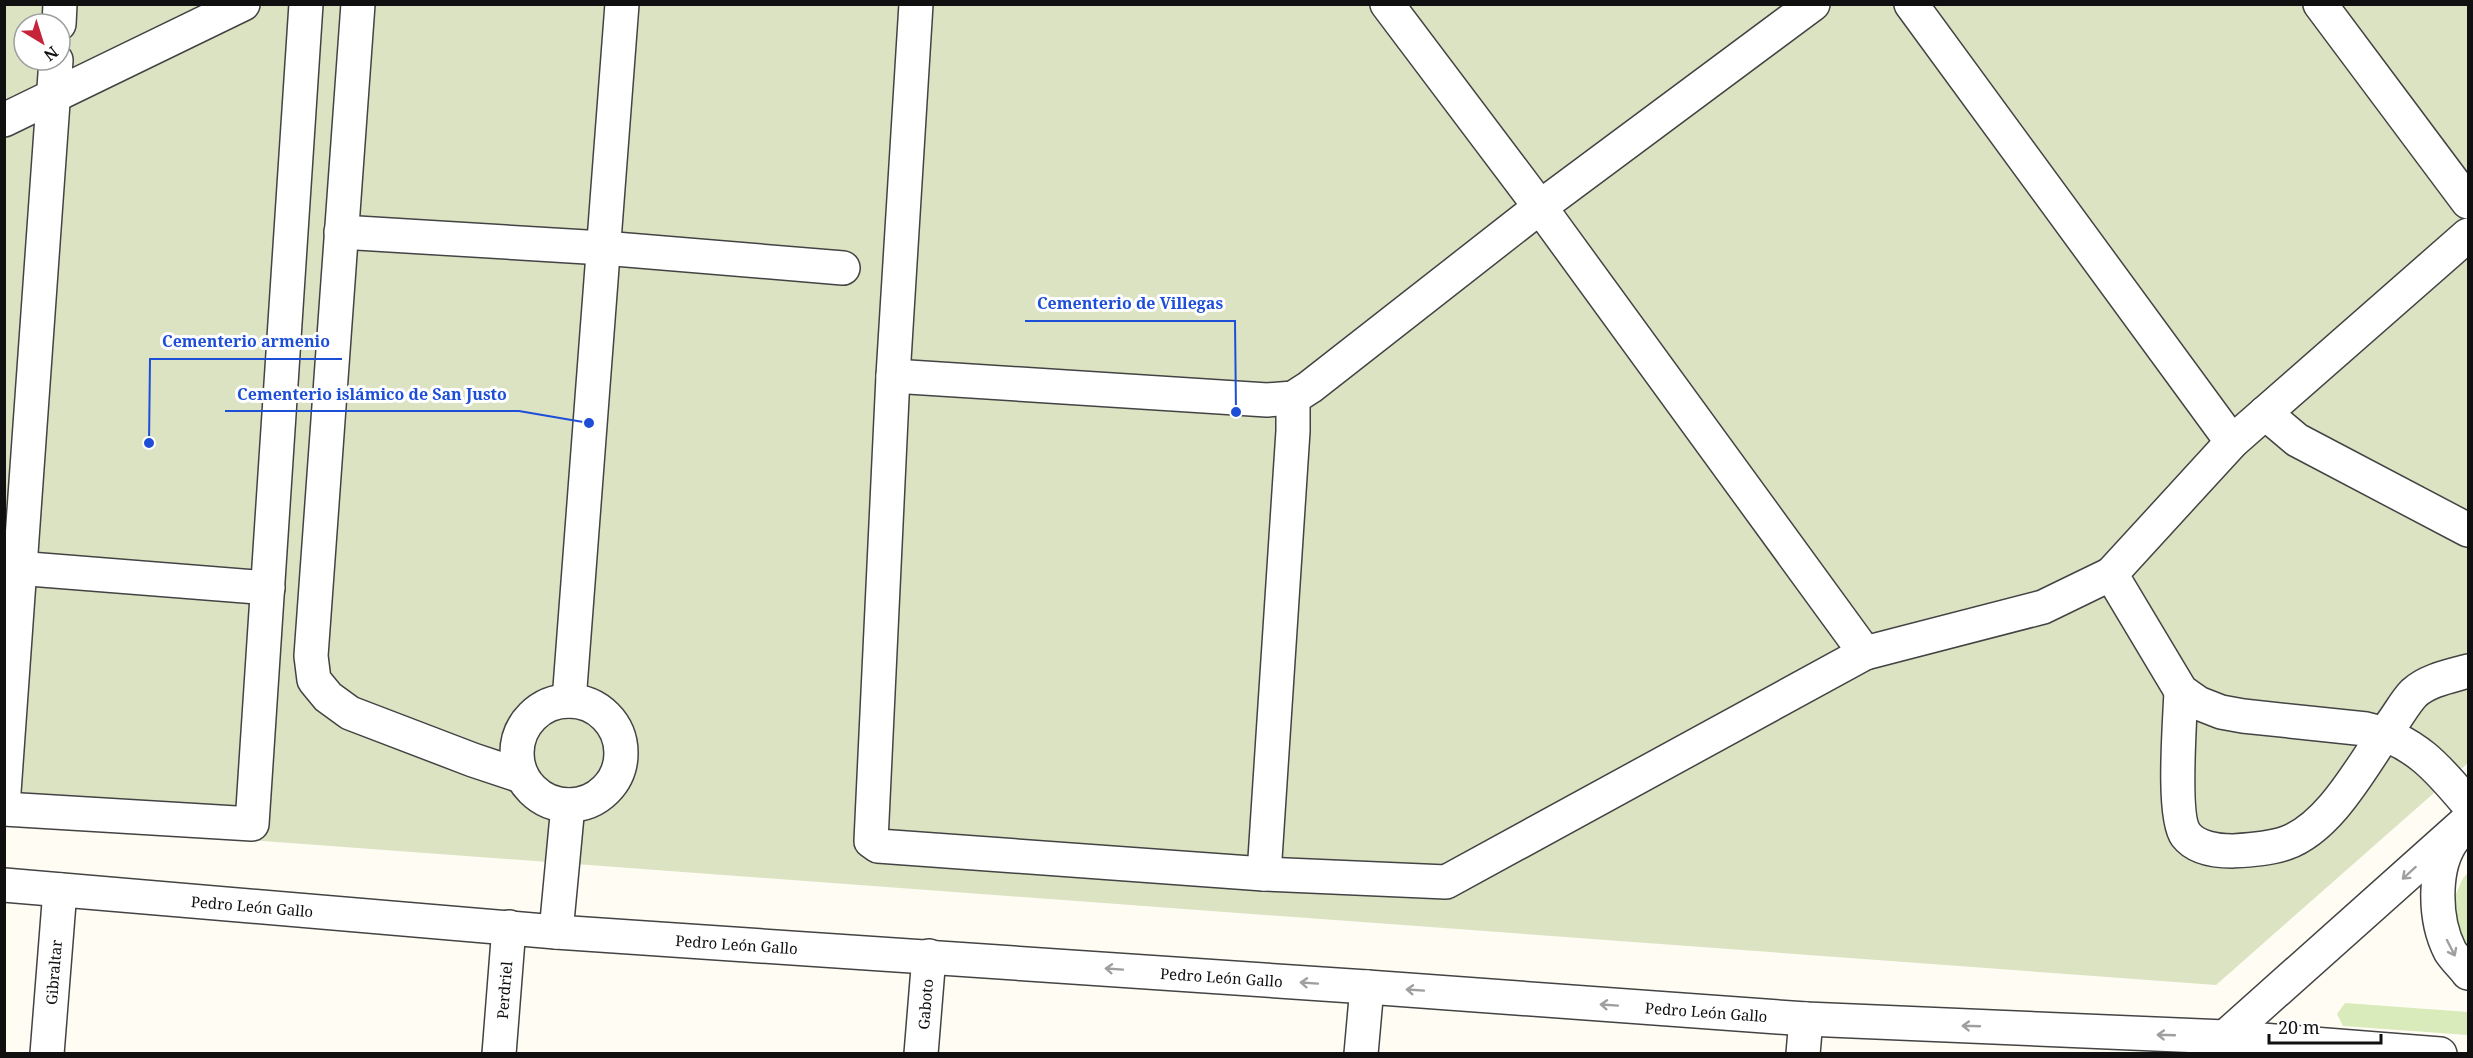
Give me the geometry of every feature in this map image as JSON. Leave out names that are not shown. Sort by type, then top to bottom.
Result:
[{"type":"street","points":[[4,120],[243,4]]},
{"type":"street","points":[[4,809],[252,824],[306,4]]},
{"type":"street","points":[[358,4],[311,656],[314,680],[328,698],[351,714],[522,776]]},
{"type":"street","points":[[569,701],[622,4]]},
{"type":"street","points":[[916,4],[893,376],[872,841],[878,846],[1264,874],[1446,882],[1865,653],[2043,607],[2076,593],[2111,574],[2232,442],[2469,235]]},
{"type":"street","points":[[1387,4],[1540,207],[1865,653]]},
{"type":"street","points":[[893,376],[1267,400],[1293,398],[1540,207],[1813,4]]},
{"type":"street","points":[[1911,4],[2232,442]]},
{"type":"street","points":[[2320,4],[2469,202]]},
{"type":"street","points":[[4,792],[12,568],[55,72]]},
{"type":"street","points":[[340,232],[603,248],[843,268]]},
{"type":"street","points":[[1264,874],[1293,431],[1293,398]]},
{"type":"street","points":[[2265,413],[2297,440],[2469,530]]},
{"type":"street","points":[[12,568],[268,588]]},
{"type":"street","points":[[2111,574],[2181,691],[2198,703],[2221,712],[2243,716],[2385,733],[2415,748],[2442,773],[2469,804]]},
{"type":"street","points":[[2181,691],[2179,814],[2185,834],[2197,844],[2219,851],[2253,850],[2286,843],[2308,832],[2338,800],[2415,693],[2431,683],[2469,671]]},
{"type":"street","points":[[569,701],[585,704],[599,711],[611,722],[618,737],[621,753],[618,769],[611,784],[592,799],[568,805],[541,798],[522,776],[517,759],[518,741],[525,726],[537,712],[552,704],[569,701]]},
{"type":"street","points":[[556,932],[568,805]]},
{"type":"street","points":[[2469,821],[2452,842],[2438,878],[2438,916],[2451,951],[2469,973]]},
{"type":"street","points":[[2224,1045],[2469,821]]},
{"type":"street","name":"Pedro León Gallo","points":[[4,885],[556,932],[929,956],[1806,1019],[2224,1045],[2440,1053]]},
{"type":"street","name":"Gibraltar","points":[[47,1053],[60,890]]},
{"type":"street","name":"Perdriel","points":[[499,1053],[509,927]]},
{"type":"street","name":"Gaboto","points":[[921,1053],[929,956]]},
{"type":"street","points":[[1361,1053],[1367,987]]},
{"type":"street","points":[[1803,1053],[1806,1019]]},
{"type":"green space","points":[[4,5],[2468,5],[2468,763],[2216,985],[263,841],[5,825]]},
{"type":"green space","points":[[2468,873],[2468,959],[2457,942],[2454,898],[2463,878]]},
{"type":"green space","points":[[2345,1003],[2468,1012],[2468,1035],[2343,1026],[2337,1014]]},
{"type":"place","name":"Cementerio de Villegas","points":[[1236,412]]},
{"type":"place","name":"Cementerio islámico de San Justo","points":[[589,423]]},
{"type":"place","name":"Cementerio armenio","points":[[149,443]]}]
